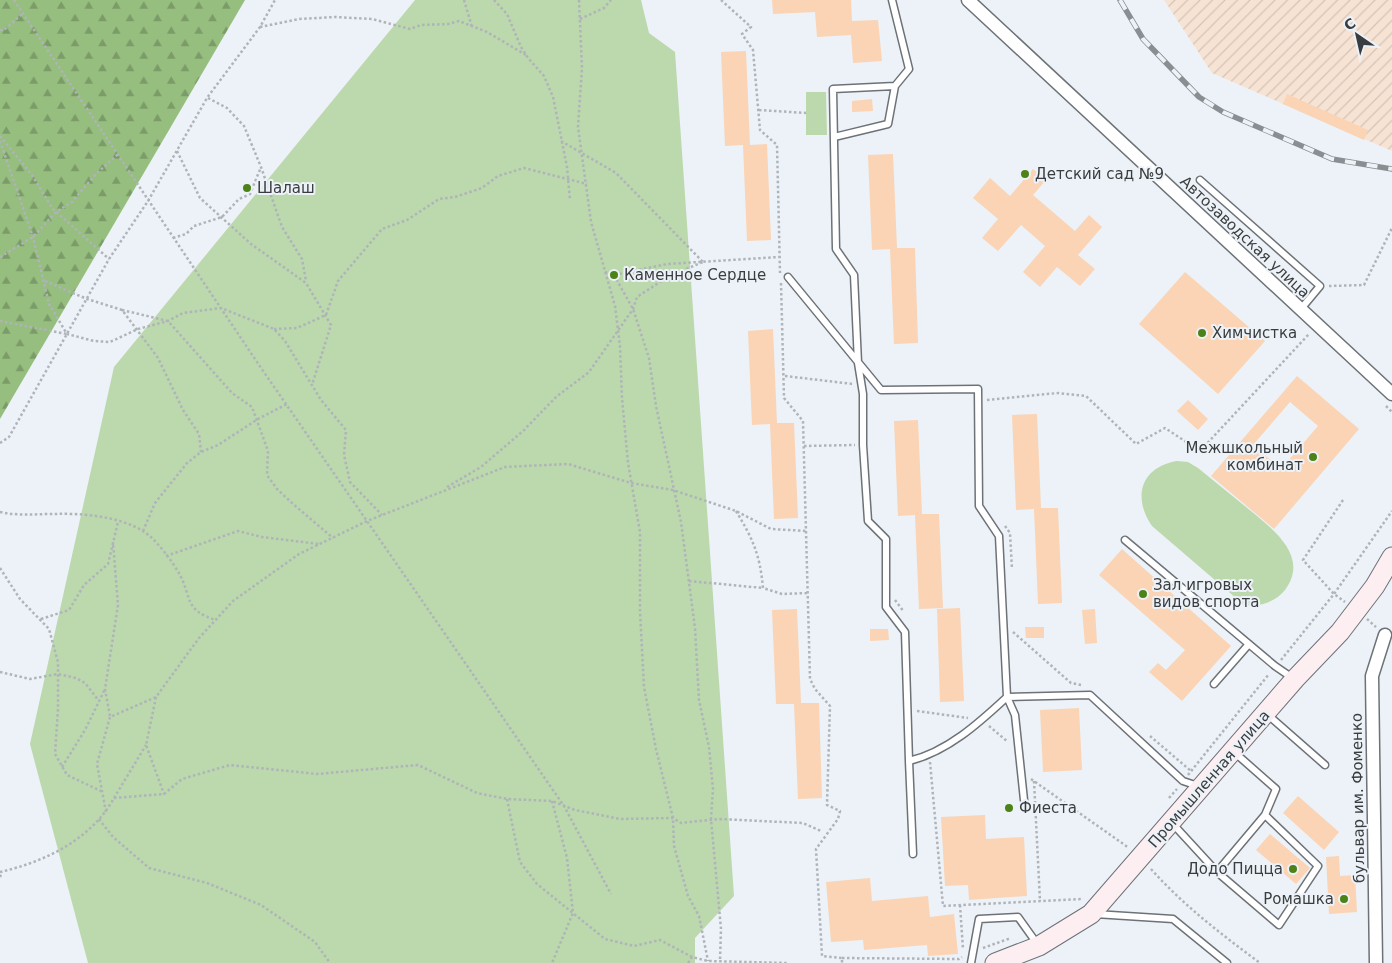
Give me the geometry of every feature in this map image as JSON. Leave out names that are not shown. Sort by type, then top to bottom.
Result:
[{"type":"street","name":"Автозаводская улица","points":[[968,0],[1392,394]]},
{"type":"street","name":"Промышленная улица","points":[[995,963],[1039,946],[1083,906],[1135,853],[1171,822],[1295,679],[1340,632],[1390,565]]},
{"type":"street","name":"бульвар им. Фоменко","points":[[1376,963],[1372,676],[1385,635]]},
{"type":"lane","points":[[834,136],[888,124],[895,86],[909,69],[892,0]]},
{"type":"lane","points":[[895,86],[833,89],[836,249],[854,275],[858,362],[862,385],[863,445],[868,521],[886,539],[886,607],[905,632],[913,854]]},
{"type":"lane","points":[[1200,180],[1320,286],[1300,310]]},
{"type":"lane","points":[[788,277],[881,390],[978,389],[978,506],[999,536],[1007,697],[1015,714],[1024,800]]},
{"type":"lane","points":[[1126,540],[1248,644],[1275,666],[1295,679]]},
{"type":"lane","points":[[1214,684],[1248,644]]},
{"type":"lane","points":[[909,761],[930,756],[982,720],[1007,697],[1090,695],[1183,781],[1202,787]]},
{"type":"lane","points":[[1266,713],[1326,765]]},
{"type":"lane","points":[[1217,872],[1265,815],[1276,789],[1233,752]]},
{"type":"lane","points":[[1171,822],[1217,872],[1279,925],[1318,866],[1265,815]]},
{"type":"lane","points":[[1083,906],[1173,919],[1227,963]]},
{"type":"lane","points":[[970,963],[979,920],[1018,917],[1039,946]]},
{"type":"path","points":[[14,0],[286,404],[564,806],[611,894]]},
{"type":"path","points":[[0,443],[9,437],[109,259],[148,201],[207,98],[260,26],[275,0]]},
{"type":"path","points":[[464,0],[472,27]]},
{"type":"path","points":[[494,0],[507,14],[526,55],[544,76],[553,97],[560,141],[567,167],[570,200]]},
{"type":"path","points":[[579,0],[582,68],[578,126],[584,156],[591,222],[615,306],[631,483],[640,532],[640,611],[644,687],[656,749],[673,818],[674,846],[688,896],[699,916],[708,961]]},
{"type":"path","points":[[580,19],[604,8],[611,0]]},
{"type":"path","points":[[720,0],[751,27],[742,34],[753,50],[760,130],[777,145],[785,376],[784,398],[803,421],[810,679],[814,689],[830,706],[827,805],[840,811],[838,819],[816,849],[822,956],[842,958],[959,959],[963,956],[960,905]]},
{"type":"path","points":[[0,30],[4,30],[23,14]]},
{"type":"path","points":[[260,26],[299,19],[335,16],[372,19],[410,29],[421,25],[448,24],[459,20],[487,32],[526,55]]},
{"type":"path","points":[[207,98],[227,108],[244,126],[282,227],[302,259],[306,282],[331,325],[312,385]]},
{"type":"path","points":[[758,110],[806,113]]},
{"type":"path","points":[[0,136],[32,176],[56,212],[109,259]]},
{"type":"path","points":[[0,141],[33,237],[49,304],[67,334]]},
{"type":"path","points":[[560,141],[616,173],[703,262]]},
{"type":"path","points":[[177,151],[200,198],[251,244],[306,282]]},
{"type":"path","points":[[0,257],[33,237],[56,212],[72,202],[95,175],[117,154]]},
{"type":"path","points":[[173,238],[186,234],[194,226],[222,217],[239,199],[250,194],[261,167]]},
{"type":"path","points":[[0,322],[67,334],[94,341],[110,342],[138,329],[168,321],[184,313],[221,308],[274,329],[297,328],[326,315],[338,281],[382,229],[407,220],[439,198],[455,197],[482,188],[498,176],[524,168],[587,184]]},
{"type":"path","points":[[1320,286],[1364,285],[1392,228]]},
{"type":"path","points":[[605,272],[614,275],[667,264],[780,256]]},
{"type":"path","points":[[440,490],[481,467],[523,431],[557,396],[589,372],[633,309],[637,297],[669,276],[703,262]]},
{"type":"path","points":[[614,275],[633,309],[650,358],[656,406],[681,522],[695,628],[698,700],[708,747],[713,789],[711,820],[721,929],[720,960]]},
{"type":"path","points":[[45,282],[87,300],[168,321],[232,393],[252,407],[258,419],[268,451],[268,475],[277,489],[333,538]]},
{"type":"path","points":[[122,310],[158,358],[184,410],[199,434],[201,452]]},
{"type":"path","points":[[274,329],[285,341],[321,400],[346,430],[344,455],[350,482],[382,515]]},
{"type":"path","points":[[978,401],[1058,393],[1086,396],[1136,444],[1166,428],[1200,451],[1309,334]]},
{"type":"path","points":[[785,376],[862,385]]},
{"type":"path","points":[[143,531],[154,503],[188,463],[201,452],[240,432],[258,419],[286,404]]},
{"type":"path","points":[[804,446],[863,445]]},
{"type":"path","points":[[0,877],[1,872],[28,866],[67,847],[106,812],[146,745],[156,697],[199,638],[233,601],[299,554],[368,521],[440,490],[505,467],[568,464],[631,483],[673,490],[736,511],[771,529],[807,531]]},
{"type":"path","points":[[1343,500],[1303,560],[1334,594],[1385,635]]},
{"type":"path","points":[[736,511],[753,538],[761,562],[763,588]]},
{"type":"path","points":[[1165,803],[1334,594],[1392,511]]},
{"type":"path","points":[[0,512],[14,516],[54,514],[93,516],[118,521],[143,531],[166,556],[180,576],[188,600],[204,616],[216,620]]},
{"type":"path","points":[[1000,520],[1010,533],[1012,569]]},
{"type":"path","points":[[41,619],[69,610],[84,584],[108,564],[118,521]]},
{"type":"path","points":[[166,556],[238,531],[262,537],[320,544]]},
{"type":"path","points":[[62,767],[85,730],[105,689],[118,605],[113,542]]},
{"type":"path","points":[[0,568],[20,599],[49,629],[58,662],[58,709],[55,754],[67,775],[103,792]]},
{"type":"path","points":[[689,580],[763,588],[782,594],[808,593]]},
{"type":"path","points":[[1013,624],[1014,634],[1071,683],[1087,686]]},
{"type":"path","points":[[0,672],[30,679],[58,674],[76,678],[85,683],[99,702]]},
{"type":"path","points":[[105,689],[110,717],[98,764],[106,812]]},
{"type":"path","points":[[110,717],[156,697]]},
{"type":"path","points":[[908,710],[953,716]]},
{"type":"path","points":[[982,720],[1018,751]]},
{"type":"path","points":[[1147,733],[1191,771]]},
{"type":"path","points":[[146,745],[164,794]]},
{"type":"path","points":[[930,756],[943,906],[1040,901],[1083,906],[1090,892]]},
{"type":"path","points":[[114,798],[164,794],[182,779],[230,765],[317,774],[418,765],[476,793],[507,799],[552,801],[564,806],[620,819],[673,818],[681,823],[711,820],[803,823],[821,831]]},
{"type":"path","points":[[1021,773],[1135,853],[1172,892],[1205,922],[1260,963]]},
{"type":"path","points":[[1034,781],[1040,901]]},
{"type":"path","points":[[507,799],[520,862],[537,884],[605,939],[634,946],[660,940],[692,957],[708,961],[788,963]]},
{"type":"path","points":[[552,801],[567,858],[573,913],[552,963]]},
{"type":"path","points":[[99,819],[113,837],[149,868],[207,883],[261,905],[315,942],[330,963]]},
{"type":"path","points":[[1122,855],[1135,853]]},
{"type":"path","points":[[971,953],[1016,937]]},
{"type":"path","points":[[688,963],[692,957]]},
{"type":"path","points":[[842,958],[842,963]]},
{"type":"shaded area","points":[[1164,0],[1392,0],[1392,151],[1212,73]]},
{"type":"green space","points":[[0,0],[245,0],[0,419]]},
{"type":"green space","points":[[415,0],[641,0],[649,33],[675,52],[734,896],[695,938],[695,963],[88,963],[30,744],[114,367]]},
{"type":"green space","points":[[806,92],[826,92],[827,135],[806,135]]},
{"type":"green space","points":[[1177,461],[1188,462],[1198,468],[1266,523],[1284,543],[1293,565],[1292,577],[1285,590],[1272,601],[1255,606],[1244,605],[1152,526],[1142,504],[1144,485],[1148,477],[1155,470],[1165,464]]},
{"type":"building","points":[[772,0],[851,0],[852,21],[878,20],[882,61],[853,63],[851,35],[817,37],[815,12],[773,14]]},
{"type":"building","points":[[746,51],[750,145],[767,144],[771,240],[747,241],[743,145],[725,146],[721,52]]},
{"type":"building","points":[[1287,94],[1368,130],[1364,140],[1283,104]]},
{"type":"building","points":[[872,99],[873,111],[852,112],[852,101]]},
{"type":"building","points":[[893,154],[897,248],[915,248],[918,343],[894,344],[890,249],[872,250],[868,155]]},
{"type":"building","points":[[1033,169],[1046,180],[1033,195],[1075,231],[1089,215],[1102,227],[1078,255],[1095,269],[1080,286],[1057,267],[1040,287],[1023,272],[1045,246],[1021,225],[998,251],[982,238],[998,219],[973,198],[990,178],[1010,196]]},
{"type":"building","name":"Химчистка","points":[[1185,272],[1265,341],[1218,394],[1139,324]]},
{"type":"building","points":[[773,329],[777,423],[794,423],[798,518],[774,519],[770,424],[752,425],[748,331]]},
{"type":"building","name":"Межшкольный комбинат","points":[[1297,376],[1359,429],[1274,529],[1211,476]],"holes":[[[1290,402],[1318,426],[1281,469],[1253,445]]]},
{"type":"building","points":[[1188,400],[1208,419],[1198,430],[1177,411]]},
{"type":"building","points":[[1037,414],[1041,508],[1058,508],[1062,603],[1038,604],[1034,509],[1016,510],[1012,415]]},
{"type":"building","points":[[918,420],[922,514],[939,514],[943,608],[919,609],[915,515],[898,516],[894,421]]},
{"type":"building","points":[[1122,549],[1231,646],[1182,701],[1149,672],[1158,663],[1166,670],[1185,650],[1099,575]]},
{"type":"building","points":[[960,608],[964,701],[940,702],[937,609]]},
{"type":"building","points":[[797,609],[801,703],[819,703],[822,798],[798,799],[794,704],[776,704],[772,610]]},
{"type":"building","points":[[1095,609],[1097,643],[1085,644],[1082,610]]},
{"type":"building","points":[[1025,627],[1044,627],[1044,638],[1026,638]]},
{"type":"building","points":[[870,629],[888,629],[889,640],[870,641]]},
{"type":"building","points":[[1079,708],[1082,770],[1043,772],[1040,710]]},
{"type":"building","points":[[1298,796],[1339,832],[1324,850],[1283,813]]},
{"type":"building","points":[[985,815],[986,839],[1024,837],[1027,896],[969,900],[968,885],[945,886],[941,817]]},
{"type":"building","points":[[1270,834],[1310,868],[1296,884],[1256,850]]},
{"type":"building","points":[[1339,856],[1340,876],[1355,875],[1357,912],[1329,914],[1326,857]]},
{"type":"building","points":[[870,878],[872,901],[928,896],[930,917],[954,914],[958,954],[928,956],[927,945],[864,950],[863,940],[831,942],[826,882]]},
{"type":"railway","points":[[1120,0],[1143,39],[1199,97],[1223,112],[1332,159],[1392,169]]},
{"type":"place","name":"Детский сад №9","points":[[1025,174]]},
{"type":"place","name":"Шалаш","points":[[247,188]]},
{"type":"place","name":"Каменное Сердце","points":[[614,275]]},
{"type":"place","name":"Химчистка","points":[[1202,333]]},
{"type":"place","name":"Межшкольный комбинат","points":[[1313,457]]},
{"type":"place","name":"Зал игровых видов спорта","points":[[1143,594]]},
{"type":"place","name":"Фиеста","points":[[1009,808]]},
{"type":"place","name":"Додо Пицца","points":[[1293,869]]},
{"type":"place","name":"Ромашка","points":[[1344,899]]}]
